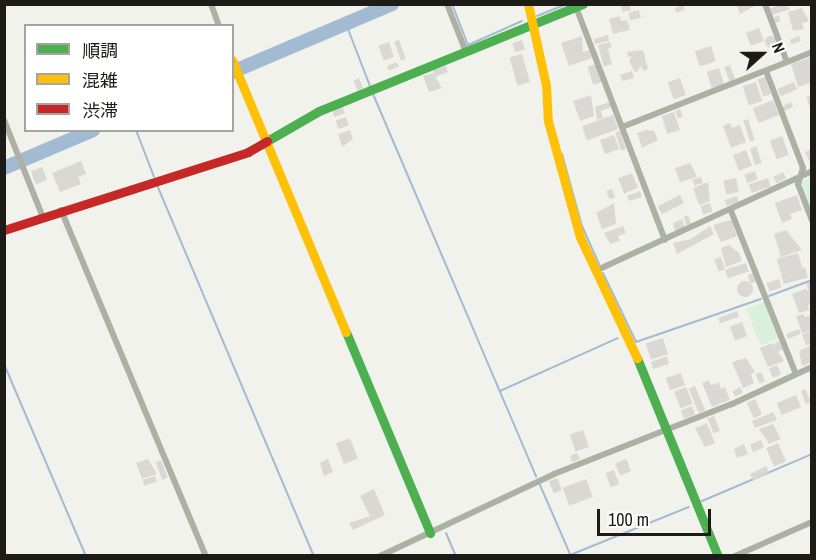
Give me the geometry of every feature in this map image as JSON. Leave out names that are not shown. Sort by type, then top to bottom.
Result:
[{"type":"street","points":[[211,4],[218,24]]},
{"type":"street","points":[[447,4],[466,52]]},
{"type":"street","points":[[528,4],[546,85],[550,131],[568,202],[595,271],[667,430],[718,555]]},
{"type":"street","points":[[765,4],[787,62]]},
{"type":"street","points":[[4,230],[42,215],[266,144],[319,111],[580,6],[622,127],[665,240]]},
{"type":"street","points":[[622,127],[812,52]]},
{"type":"street","points":[[235,67],[430,533]]},
{"type":"street","points":[[766,71],[803,168],[798,184],[812,220]]},
{"type":"street","points":[[4,120],[42,215]]},
{"type":"street","points":[[595,271],[731,211],[812,171]]},
{"type":"street","points":[[61,209],[206,555]]},
{"type":"street","points":[[731,211],[795,374]]},
{"type":"street","points":[[380,555],[554,474],[667,430],[812,367]]},
{"type":"street","points":[[735,555],[812,522]]},
{"type":"green space","points":[[811,176],[811,203],[809,204],[802,182]]},
{"type":"green space","points":[[764,302],[778,338],[760,345],[746,309]]},
{"type":"building","points":[[620,4],[629,4],[631,10],[623,12]]},
{"type":"building","points":[[741,4],[758,4],[740,14],[737,6]]},
{"type":"building","points":[[783,4],[790,9],[772,15],[769,9]]},
{"type":"building","points":[[683,5],[685,10],[677,13],[675,8]]},
{"type":"building","points":[[802,8],[809,21],[802,23],[804,29],[793,31],[788,12]]},
{"type":"building","points":[[639,10],[641,18],[630,20],[628,13]]},
{"type":"building","points":[[779,15],[780,22],[775,23],[774,17]]},
{"type":"building","points":[[620,16],[621,21],[627,20],[630,30],[613,34],[609,19]]},
{"type":"building","points":[[759,28],[764,41],[751,46],[746,33]]},
{"type":"building","points":[[608,35],[609,41],[595,44],[594,39]]},
{"type":"building","points":[[582,36],[583,52],[589,50],[592,58],[569,66],[561,43]]},
{"type":"building","points":[[773,36],[777,42],[773,48],[769,48],[765,40]]},
{"type":"building","points":[[799,36],[801,41],[792,44],[790,40]]},
{"type":"building","points":[[399,40],[406,59],[401,61],[394,42]]},
{"type":"building","points":[[522,40],[525,50],[515,52],[512,43]]},
{"type":"building","points":[[389,42],[394,57],[383,61],[379,45]]},
{"type":"building","points":[[610,42],[612,47],[608,49],[612,64],[604,67],[598,45]]},
{"type":"building","points":[[711,46],[716,61],[700,66],[695,51]]},
{"type":"building","points":[[643,50],[648,69],[643,71],[642,66],[635,73],[629,61],[632,56],[628,57],[627,52]]},
{"type":"building","points":[[522,54],[530,82],[517,85],[510,58]]},
{"type":"building","points":[[812,57],[812,82],[798,87],[791,64]]},
{"type":"building","points":[[397,62],[399,67],[389,71],[387,66]]},
{"type":"building","points":[[596,64],[602,82],[593,85],[587,67]]},
{"type":"building","points":[[730,65],[735,79],[729,81],[724,67]]},
{"type":"building","points":[[446,66],[448,72],[435,77],[433,70]]},
{"type":"building","points":[[719,68],[724,84],[712,88],[707,72]]},
{"type":"building","points":[[632,71],[634,78],[622,81],[620,75]]},
{"type":"building","points":[[433,73],[442,88],[429,92],[423,76]]},
{"type":"building","points":[[765,77],[771,94],[763,97],[757,80]]},
{"type":"building","points":[[359,78],[363,88],[358,90],[353,80]]},
{"type":"building","points":[[680,78],[686,95],[674,99],[668,82]]},
{"type":"building","points":[[756,82],[762,101],[749,105],[743,86]]},
{"type":"building","points":[[794,82],[797,89],[781,96],[777,89]]},
{"type":"building","points":[[591,95],[594,116],[580,121],[573,101]]},
{"type":"building","points":[[812,95],[812,107],[810,107],[806,97]]},
{"type":"building","points":[[773,100],[779,115],[759,123],[753,108]]},
{"type":"building","points":[[609,102],[611,107],[601,111],[603,118],[597,120],[595,107]]},
{"type":"building","points":[[791,102],[793,107],[784,111],[783,106]]},
{"type":"building","points":[[342,105],[345,114],[334,117],[332,108]]},
{"type":"building","points":[[680,109],[683,117],[678,118],[675,111]]},
{"type":"building","points":[[674,112],[680,130],[668,134],[662,116]]},
{"type":"building","points":[[613,115],[618,129],[587,140],[582,126]]},
{"type":"building","points":[[346,117],[349,126],[338,129],[336,120]]},
{"type":"building","points":[[748,119],[755,140],[750,141],[743,121]]},
{"type":"building","points":[[730,123],[732,128],[740,125],[746,142],[731,148],[723,126]]},
{"type":"building","points":[[350,130],[353,139],[342,147],[338,134]]},
{"type":"building","points":[[646,130],[654,131],[658,140],[642,148],[637,133]]},
{"type":"building","points":[[620,131],[626,149],[621,151],[615,133]]},
{"type":"building","points":[[614,135],[619,149],[605,154],[600,140]]},
{"type":"building","points":[[782,136],[789,155],[777,159],[770,140]]},
{"type":"building","points":[[756,146],[762,163],[755,165],[750,149]]},
{"type":"building","points":[[812,149],[812,166],[805,152]]},
{"type":"building","points":[[746,150],[752,166],[739,171],[733,155]]},
{"type":"building","points":[[81,161],[86,174],[78,177],[81,184],[60,192],[52,173]]},
{"type":"building","points":[[690,163],[697,177],[680,182],[675,168]]},
{"type":"building","points":[[42,167],[47,180],[36,184],[31,171]]},
{"type":"building","points":[[755,171],[758,180],[747,183],[745,174]]},
{"type":"building","points":[[783,172],[786,178],[776,183],[773,177]]},
{"type":"building","points":[[632,173],[638,188],[624,193],[618,179]]},
{"type":"building","points":[[701,177],[703,183],[694,185],[692,180]]},
{"type":"building","points":[[736,178],[739,192],[726,194],[723,181]]},
{"type":"building","points":[[768,178],[771,187],[752,193],[749,184]]},
{"type":"building","points":[[708,182],[710,201],[699,205],[693,188]]},
{"type":"building","points":[[612,189],[615,197],[610,200],[606,191]]},
{"type":"building","points":[[640,191],[642,197],[629,201],[627,196]]},
{"type":"building","points":[[680,195],[684,203],[662,214],[658,206]]},
{"type":"building","points":[[797,195],[802,210],[790,214],[792,219],[782,223],[775,203]]},
{"type":"building","points":[[737,196],[739,202],[726,206],[725,200]]},
{"type":"building","points":[[614,203],[616,224],[602,229],[596,213]]},
{"type":"building","points":[[710,203],[713,212],[703,215],[700,206]]},
{"type":"building","points":[[688,215],[691,223],[687,225],[683,217]]},
{"type":"building","points":[[682,219],[685,227],[675,231],[673,223]]},
{"type":"building","points":[[731,220],[737,236],[721,242],[713,225]]},
{"type":"building","points":[[623,226],[626,233],[618,236],[620,241],[610,244],[604,233]]},
{"type":"building","points":[[710,226],[714,234],[677,254],[673,243],[691,239]]},
{"type":"building","points":[[786,230],[802,250],[781,257],[774,234]]},
{"type":"building","points":[[729,245],[739,253],[742,261],[726,267],[721,248]]},
{"type":"building","points":[[798,253],[802,267],[781,273],[777,259]]},
{"type":"building","points":[[721,257],[725,269],[718,272],[714,259]]},
{"type":"building","points":[[746,263],[749,272],[728,278],[725,270]]},
{"type":"building","points":[[805,267],[808,278],[784,284],[781,273]]},
{"type":"building","points":[[753,273],[756,281],[751,284],[747,275]]},
{"type":"building","points":[[779,279],[782,288],[769,292],[767,283]]},
{"type":"building","points":[[742,281],[748,281],[753,289],[751,295],[742,297],[737,292],[737,286]]},
{"type":"building","points":[[812,281],[812,291],[809,292],[806,283]]},
{"type":"building","points":[[806,289],[812,294],[812,304],[808,305],[809,310],[799,313],[792,294]]},
{"type":"building","points":[[737,311],[739,317],[720,323],[718,318]]},
{"type":"building","points":[[803,314],[805,317],[811,315],[812,330],[802,333],[796,316]]},
{"type":"building","points":[[742,322],[747,336],[735,341],[730,326]]},
{"type":"building","points":[[799,329],[801,334],[788,339],[786,334]]},
{"type":"building","points":[[812,331],[812,344],[806,345],[802,334]]},
{"type":"building","points":[[663,338],[668,354],[651,360],[646,343]]},
{"type":"building","points":[[779,341],[783,350],[777,352],[774,344]]},
{"type":"building","points":[[772,343],[784,361],[768,367],[760,348]]},
{"type":"building","points":[[812,345],[812,362],[802,366],[799,351]]},
{"type":"building","points":[[667,356],[669,364],[653,369],[651,362]]},
{"type":"building","points":[[746,358],[755,372],[751,374],[754,383],[743,388],[732,362]]},
{"type":"building","points":[[777,365],[781,374],[773,378],[769,369]]},
{"type":"building","points":[[761,372],[765,381],[760,384],[756,374]]},
{"type":"building","points":[[681,373],[685,385],[670,390],[666,378]]},
{"type":"building","points":[[709,380],[711,385],[719,382],[721,389],[725,387],[730,400],[712,407],[702,383]]},
{"type":"building","points":[[695,386],[705,410],[699,413],[689,389]]},
{"type":"building","points":[[686,387],[693,404],[681,409],[674,392]]},
{"type":"building","points":[[740,387],[743,392],[735,397],[732,392]]},
{"type":"building","points":[[805,389],[811,402],[806,404],[801,391]]},
{"type":"building","points":[[796,395],[801,407],[782,415],[777,403]]},
{"type":"building","points":[[755,399],[762,415],[754,418],[747,403]]},
{"type":"building","points":[[692,406],[695,414],[684,419],[681,410]]},
{"type":"building","points":[[773,412],[777,420],[755,428],[752,421]]},
{"type":"building","points":[[714,416],[720,431],[714,433],[708,419]]},
{"type":"building","points":[[707,423],[715,443],[705,447],[695,428]]},
{"type":"building","points":[[773,424],[781,439],[769,444],[759,429]]},
{"type":"building","points":[[583,430],[589,447],[576,452],[570,435]]},
{"type":"building","points":[[350,438],[358,459],[344,464],[336,443]]},
{"type":"building","points":[[761,440],[764,447],[753,452],[750,445]]},
{"type":"building","points":[[778,443],[786,461],[774,467],[766,448]]},
{"type":"building","points":[[744,444],[748,454],[737,458],[734,449]]},
{"type":"building","points":[[577,453],[580,459],[572,462],[570,456]]},
{"type":"building","points":[[148,459],[157,474],[142,479],[136,463]]},
{"type":"building","points":[[328,459],[333,472],[324,476],[320,463]]},
{"type":"building","points":[[626,459],[631,471],[620,476],[615,464]]},
{"type":"building","points":[[161,460],[168,478],[162,480],[155,462]]},
{"type":"building","points":[[766,466],[769,472],[753,480],[750,474]]},
{"type":"building","points":[[614,470],[619,484],[611,487],[606,473]]},
{"type":"building","points":[[155,476],[157,482],[144,486],[143,480]]},
{"type":"building","points":[[557,478],[562,490],[554,493],[549,482]]},
{"type":"building","points":[[586,479],[593,497],[569,506],[563,488]]},
{"type":"building","points":[[374,489],[385,515],[353,530],[349,523],[370,516],[360,496]]},
{"type":"waterway","points":[[234,71],[392,4]]},
{"type":"waterway","points":[[452,4],[468,45],[522,21]]},
{"type":"waterway","points":[[537,16],[567,4]]},
{"type":"waterway","points":[[346,24],[370,86]]},
{"type":"waterway","points":[[373,94],[536,477]]},
{"type":"waterway","points":[[4,168],[88,132]]},
{"type":"waterway","points":[[137,132],[154,177]]},
{"type":"waterway","points":[[562,154],[582,226],[599,264]]},
{"type":"waterway","points":[[157,185],[314,556]]},
{"type":"waterway","points":[[603,273],[636,342],[761,299]]},
{"type":"waterway","points":[[769,296],[812,280]]},
{"type":"waterway","points":[[500,391],[618,338]]},
{"type":"waterway","points":[[4,364],[86,556]]},
{"type":"waterway","points":[[702,501],[812,454]]},
{"type":"waterway","points":[[540,485],[570,554]]},
{"type":"waterway","points":[[570,555],[689,507]]},
{"type":"waterway","points":[[446,533],[456,556]]},
{"type":"traffic: fast","points":[[267,141],[319,111],[583,4]]},
{"type":"traffic: fast","points":[[346,332],[430,533]]},
{"type":"traffic: fast","points":[[637,358],[718,556]]},
{"type":"traffic: slow","points":[[528,4],[546,85],[548,121],[580,237],[637,358]]},
{"type":"traffic: slow","points":[[234,65],[346,332]]},
{"type":"traffic: jam","points":[[4,230],[248,152],[267,141]]}]
